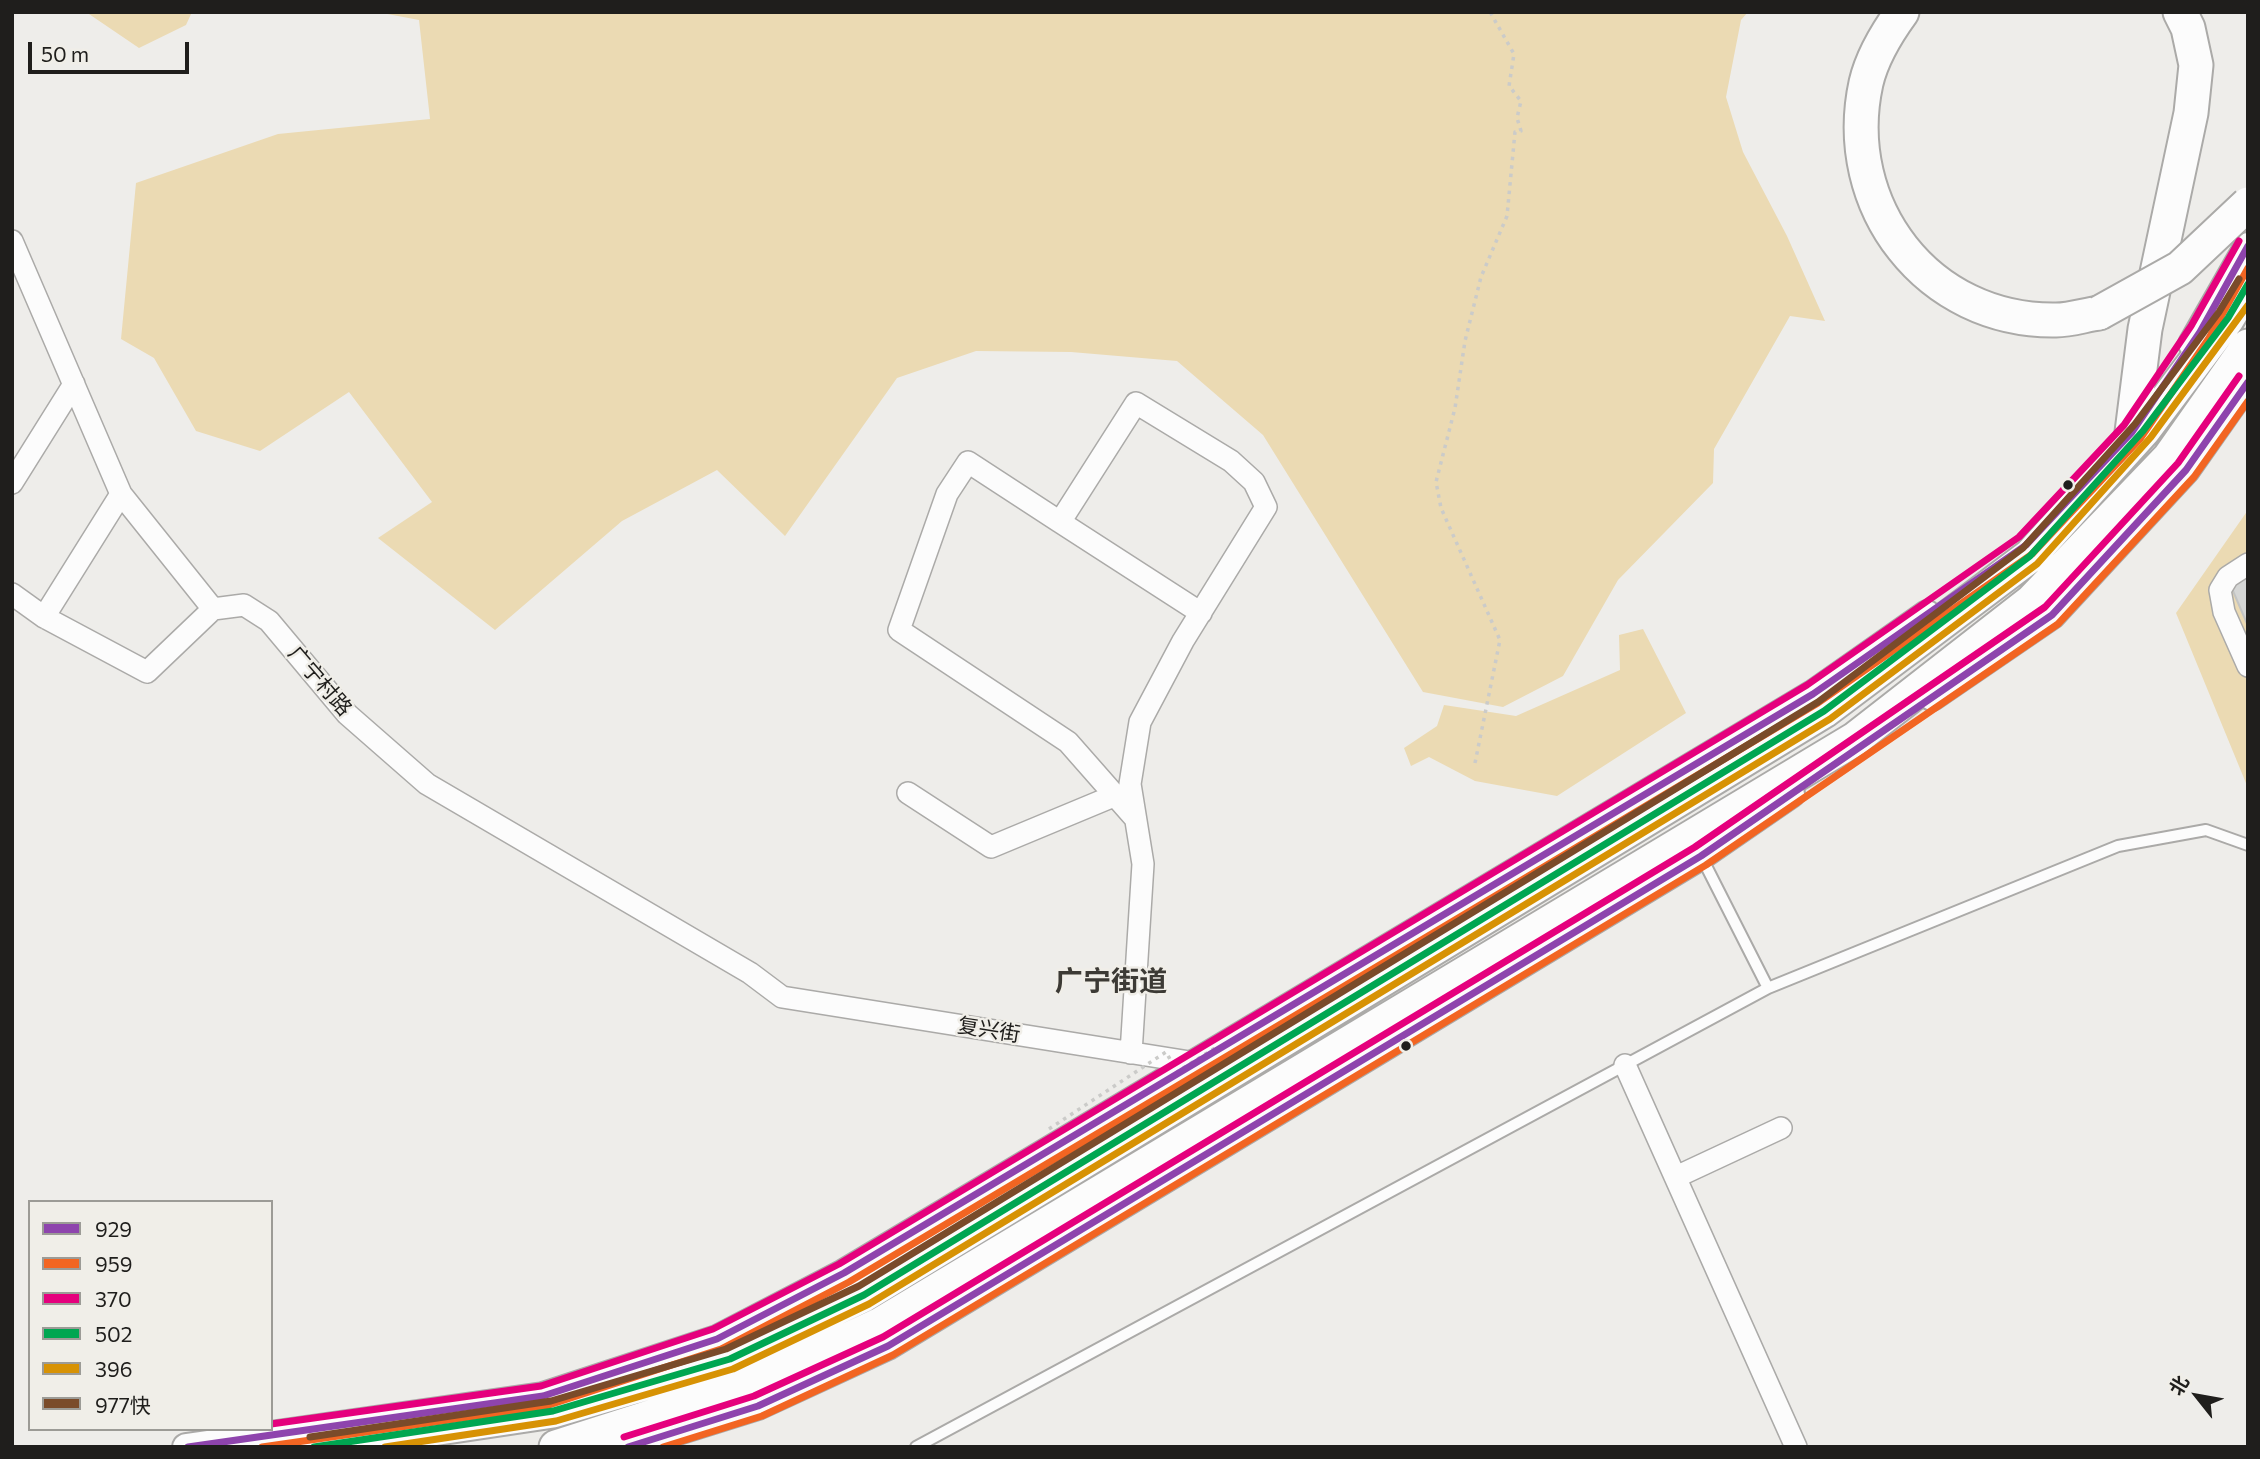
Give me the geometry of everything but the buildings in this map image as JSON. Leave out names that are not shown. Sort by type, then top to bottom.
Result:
[{"type":"highway","points":[[1902,12],[1883,38],[1870,70],[1861,114],[1862,163],[1877,211],[1895,240],[1941,285],[1987,309],[2057,320],[2099,313],[2180,268],[2248,204]]},
{"type":"highway","points":[[2132,432],[2145,329],[2192,113],[2196,65],[2188,28],[2180,12]]},
{"type":"highway","points":[[312,1447],[553,1411],[730,1359],[864,1295],[1824,710],[2030,556],[2143,430],[2228,318],[2248,284]]},
{"type":"highway","points":[[556,1447],[750,1385],[881,1324],[1855,739],[2032,601],[2169,458],[2248,346]]},
{"type":"street","points":[[12,241],[121,494],[213,609],[146,672],[44,617],[12,594]]},
{"type":"street","points":[[186,1447],[543,1396],[717,1339],[844,1273],[1813,694],[2026,545],[2132,432],[2200,332],[2248,246]]},
{"type":"street","points":[[627,1447],[758,1406],[888,1346],[1701,856],[2052,615],[2186,471],[2248,382]]},
{"type":"street","points":[[12,483],[74,384]]},
{"type":"street","points":[[1060,522],[1136,403],[1231,461],[1254,482],[1266,507],[1201,612],[1140,722],[1130,783],[1143,864],[1131,1053]]},
{"type":"street","points":[[1134,817],[1068,742],[899,630],[947,494],[968,462],[1201,612]]},
{"type":"street","points":[[44,617],[121,494]]},
{"type":"street","points":[[2248,564],[2228,577],[2220,590],[2224,612],[2248,666]]},
{"type":"street","name":"广宁村路","points":[[213,609],[244,605],[270,621],[347,714],[427,784],[750,973],[782,997]]},
{"type":"street","points":[[908,793],[991,847],[1116,795]]},
{"type":"street","name":"复兴街","points":[[782,997],[1131,1053],[1205,1055]]},
{"type":"street","points":[[1624,1065],[1796,1447]]},
{"type":"street","points":[[1676,1177],[1781,1128]]},
{"type":"lane","points":[[916,1447],[1768,988],[2118,846],[2206,830],[2248,845]]},
{"type":"lane","points":[[1701,856],[1768,988]]},
{"type":"path","points":[[1475,763],[1500,640],[1441,508],[1436,482],[1455,408],[1465,341],[1481,277],[1507,216],[1516,132],[1521,131],[1517,118],[1521,101],[1509,86],[1514,54],[1490,12]]},
{"type":"path","points":[[1049,1129],[1166,1052],[1177,1072],[1205,1055]]},
{"type":"shaded area","points":[[86,12],[192,12],[186,25],[139,48]]},
{"type":"shaded area","points":[[377,12],[1748,12],[1741,20],[1726,97],[1743,152],[1787,236],[1825,321],[1790,316],[1714,449],[1713,483],[1618,580],[1563,676],[1503,707],[1423,692],[1263,435],[1177,361],[1071,352],[976,351],[897,378],[785,536],[717,470],[622,521],[495,630],[378,538],[432,502],[349,392],[260,451],[196,431],[154,358],[121,339],[136,183],[278,134],[430,119],[419,20]]},
{"type":"shaded area","points":[[2248,510],[2248,788],[2176,613]]},
{"type":"shaded area","points":[[1643,629],[1686,713],[1557,796],[1475,781],[1429,757],[1411,766],[1404,748],[1437,726],[1444,705],[1516,716],[1620,670],[1619,635]]},
{"type":"transit line","name":"370","points":[[273,1424],[541,1386],[713,1329],[839,1264],[1807,685],[2019,537],[2124,425],[2191,326],[2239,241]]},
{"type":"transit line","name":"929","points":[[188,1447],[543,1396],[717,1339],[844,1273],[1813,694],[2026,545],[2132,432],[2200,332],[2248,246]]},
{"type":"transit line","name":"959","points":[[262,1447],[546,1406],[721,1349],[849,1282],[1818,703],[2032,554],[2140,439],[2209,338],[2248,268]]},
{"type":"transit line","name":"977快","points":[[310,1437],[551,1401],[726,1349],[859,1286],[1818,702],[2023,548],[2135,424],[2219,312],[2239,279]]},
{"type":"transit line","name":"502","points":[[314,1447],[553,1411],[730,1359],[864,1295],[1824,711],[2030,556],[2143,431],[2228,318],[2248,284]]},
{"type":"transit line","name":"396","points":[[385,1447],[556,1421],[733,1369],[869,1304],[1830,719],[2037,564],[2151,437],[2248,305]]},
{"type":"transit line","name":"370","points":[[624,1437],[754,1396],[883,1337],[1695,847],[2045,607],[2178,463],[2239,376]]},
{"type":"transit line","name":"929","points":[[628,1447],[758,1406],[888,1346],[1701,856],[2052,615],[2186,470],[2248,382]]},
{"type":"transit line","name":"959","points":[[663,1447],[762,1416],[893,1355],[1706,865],[2058,624],[2194,477],[2248,401]]},
{"type":"district","name":"广宁街道","points":[[1111,982]]}]
